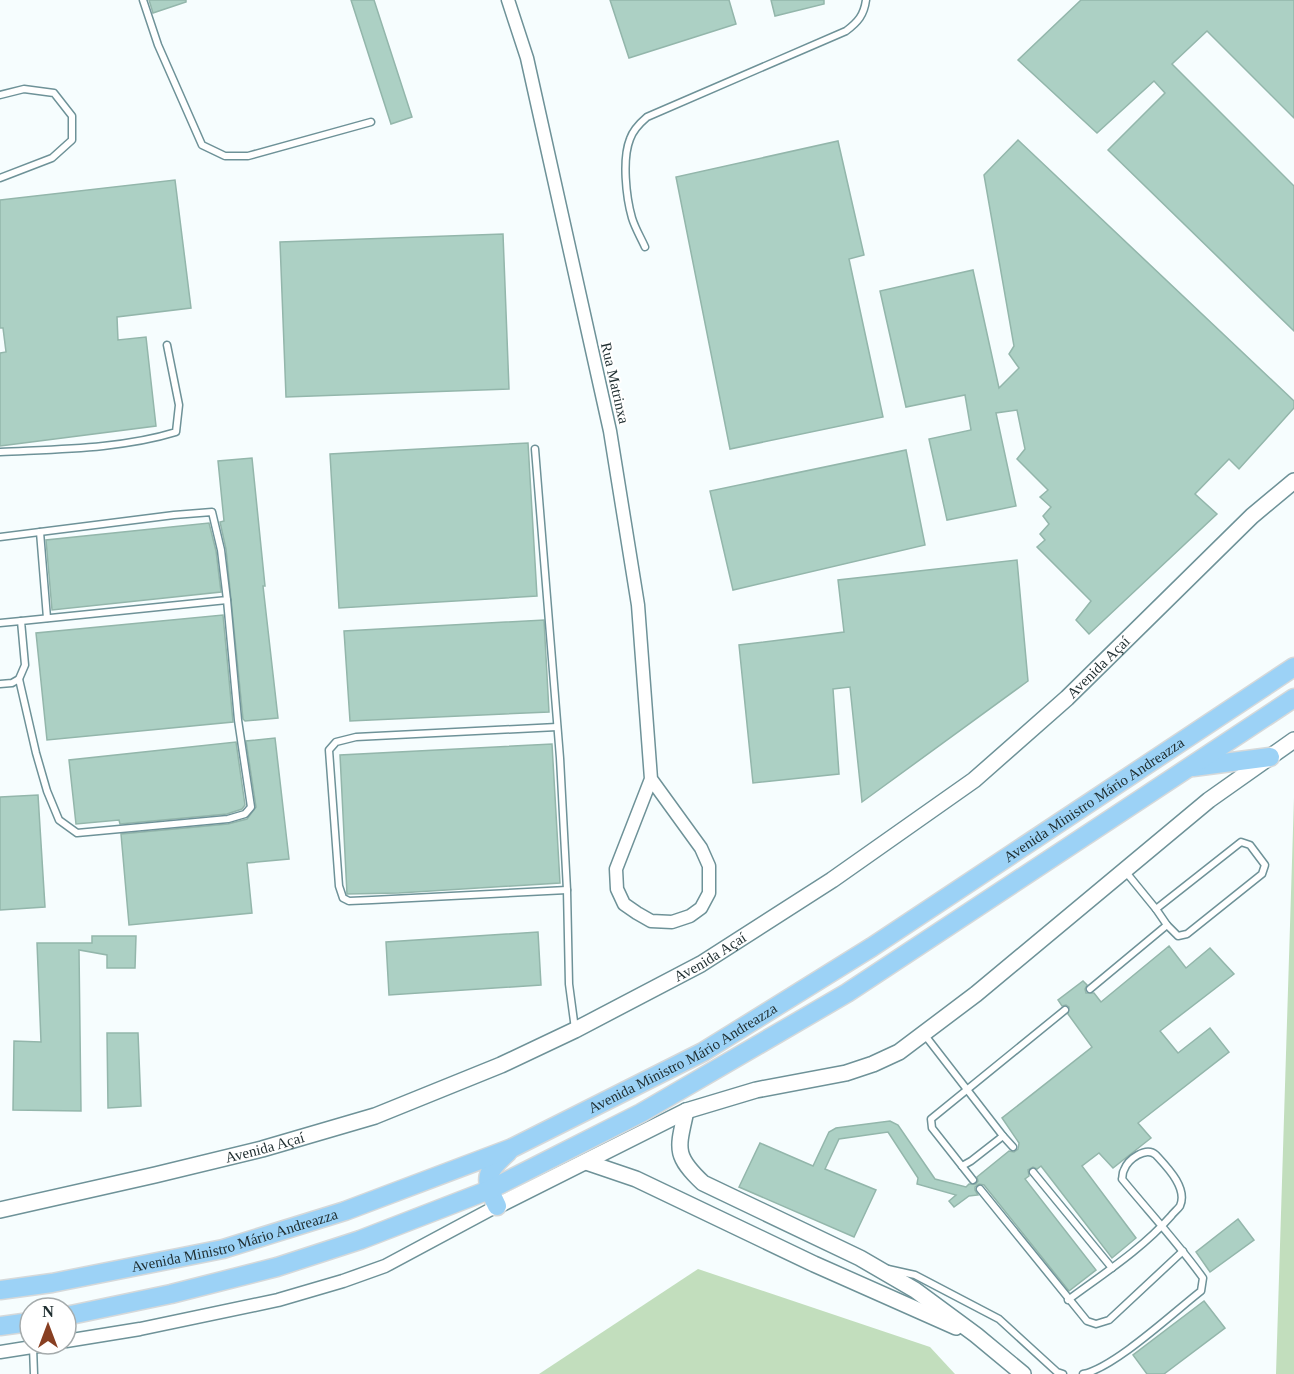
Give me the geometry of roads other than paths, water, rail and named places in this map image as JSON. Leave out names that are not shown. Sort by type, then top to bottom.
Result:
[{"type":"main road","name":"Avenida Ministro Mário Andreazza","points":[[0,1290],[223,1249],[345,1211],[512,1148],[704,1052],[872,947],[1294,667]]},
{"type":"main road","name":"Avenida Ministro Mário Andreazza","points":[[78,1313],[171,1294],[278,1267],[493,1198],[847,993],[1294,698]]},
{"type":"main road","points":[[1189,768],[1270,757]]},
{"type":"main road","points":[[493,1198],[487,1180],[488,1172],[512,1148]]},
{"type":"main road","points":[[0,1326],[18,1324]]},
{"type":"street","name":"Rua Matrinxa","points":[[508,0],[527,58],[610,431],[638,605],[651,779],[616,869],[617,889],[624,904],[637,913],[651,921],[672,922],[690,916],[701,908],[709,893],[709,866],[701,848],[651,779]]},
{"type":"street","name":"Avenida Açaí","points":[[0,1209],[262,1149],[375,1116],[501,1065],[575,1030],[701,964],[832,880],[974,780],[1067,698],[1252,516],[1294,481]]},
{"type":"street","name":"Avenida Ministro Mário Andreazza","points":[[493,1198],[586,1162],[686,1111],[756,1090],[846,1073],[899,1052],[976,994],[1209,800],[1294,740]]},
{"type":"street","points":[[686,1111],[679,1141],[681,1156],[686,1167],[703,1183],[860,1258],[915,1290],[976,1335],[1023,1374]]},
{"type":"street","points":[[586,1162],[636,1179],[849,1280],[976,1335]]},
{"type":"street","points":[[686,1203],[703,1183]]},
{"type":"street","points":[[78,1339],[141,1329],[278,1300],[343,1281],[385,1266],[493,1198]]},
{"type":"street","points":[[849,1280],[860,1258]]},
{"type":"street","points":[[0,1352],[18,1349]]},
{"type":"lane","points":[[143,0],[158,45],[202,145],[225,156],[248,156],[371,122]]},
{"type":"lane","points":[[645,247],[632,219],[627,193],[627,153],[630,138],[638,125],[647,117],[846,31],[858,21],[866,0]]},
{"type":"lane","points":[[0,95],[24,89],[54,93],[72,116],[72,140],[52,158],[0,178]]},
{"type":"lane","points":[[0,452],[73,448],[157,437],[176,432],[179,405],[167,345]]},
{"type":"lane","points":[[535,449],[558,727],[567,891],[569,984],[575,1030]]},
{"type":"lane","points":[[0,537],[174,515],[212,513],[221,550],[238,720],[251,807],[244,814],[228,819],[77,833],[68,829],[59,820],[47,791],[19,679],[25,665],[21,621]]},
{"type":"lane","points":[[40,532],[47,618]]},
{"type":"lane","points":[[0,623],[227,600]]},
{"type":"lane","points":[[0,684],[12,683],[19,679]]},
{"type":"lane","points":[[558,727],[357,736],[336,742],[329,750],[339,886],[343,898],[349,901],[567,891]]},
{"type":"lane","points":[[1125,871],[1178,936],[1187,934],[1262,874],[1265,870],[1263,860],[1250,845],[1241,842],[1156,909]]},
{"type":"lane","points":[[1090,989],[1167,925]]},
{"type":"lane","points":[[974,1180],[930,1124],[934,1114],[1065,1010]]},
{"type":"lane","points":[[923,1034],[1013,1147]]},
{"type":"lane","points":[[962,1166],[1003,1136]]},
{"type":"lane","points":[[1068,1300],[1112,1268],[1161,1227],[1180,1205],[1181,1188],[1165,1164],[1153,1152],[1146,1151],[1138,1155],[1124,1169],[1122,1179],[1161,1227],[1184,1251],[1203,1278],[1201,1291],[1115,1359],[1083,1374]]},
{"type":"lane","points":[[1033,1172],[1112,1268]]},
{"type":"lane","points":[[980,1189],[1068,1300],[1087,1321],[1096,1324],[1108,1320],[1184,1251]]},
{"type":"lane","points":[[878,1268],[894,1269],[915,1275],[999,1319],[1057,1372],[1063,1374]]},
{"type":"lane","points":[[33,1356],[34,1374]]}]
